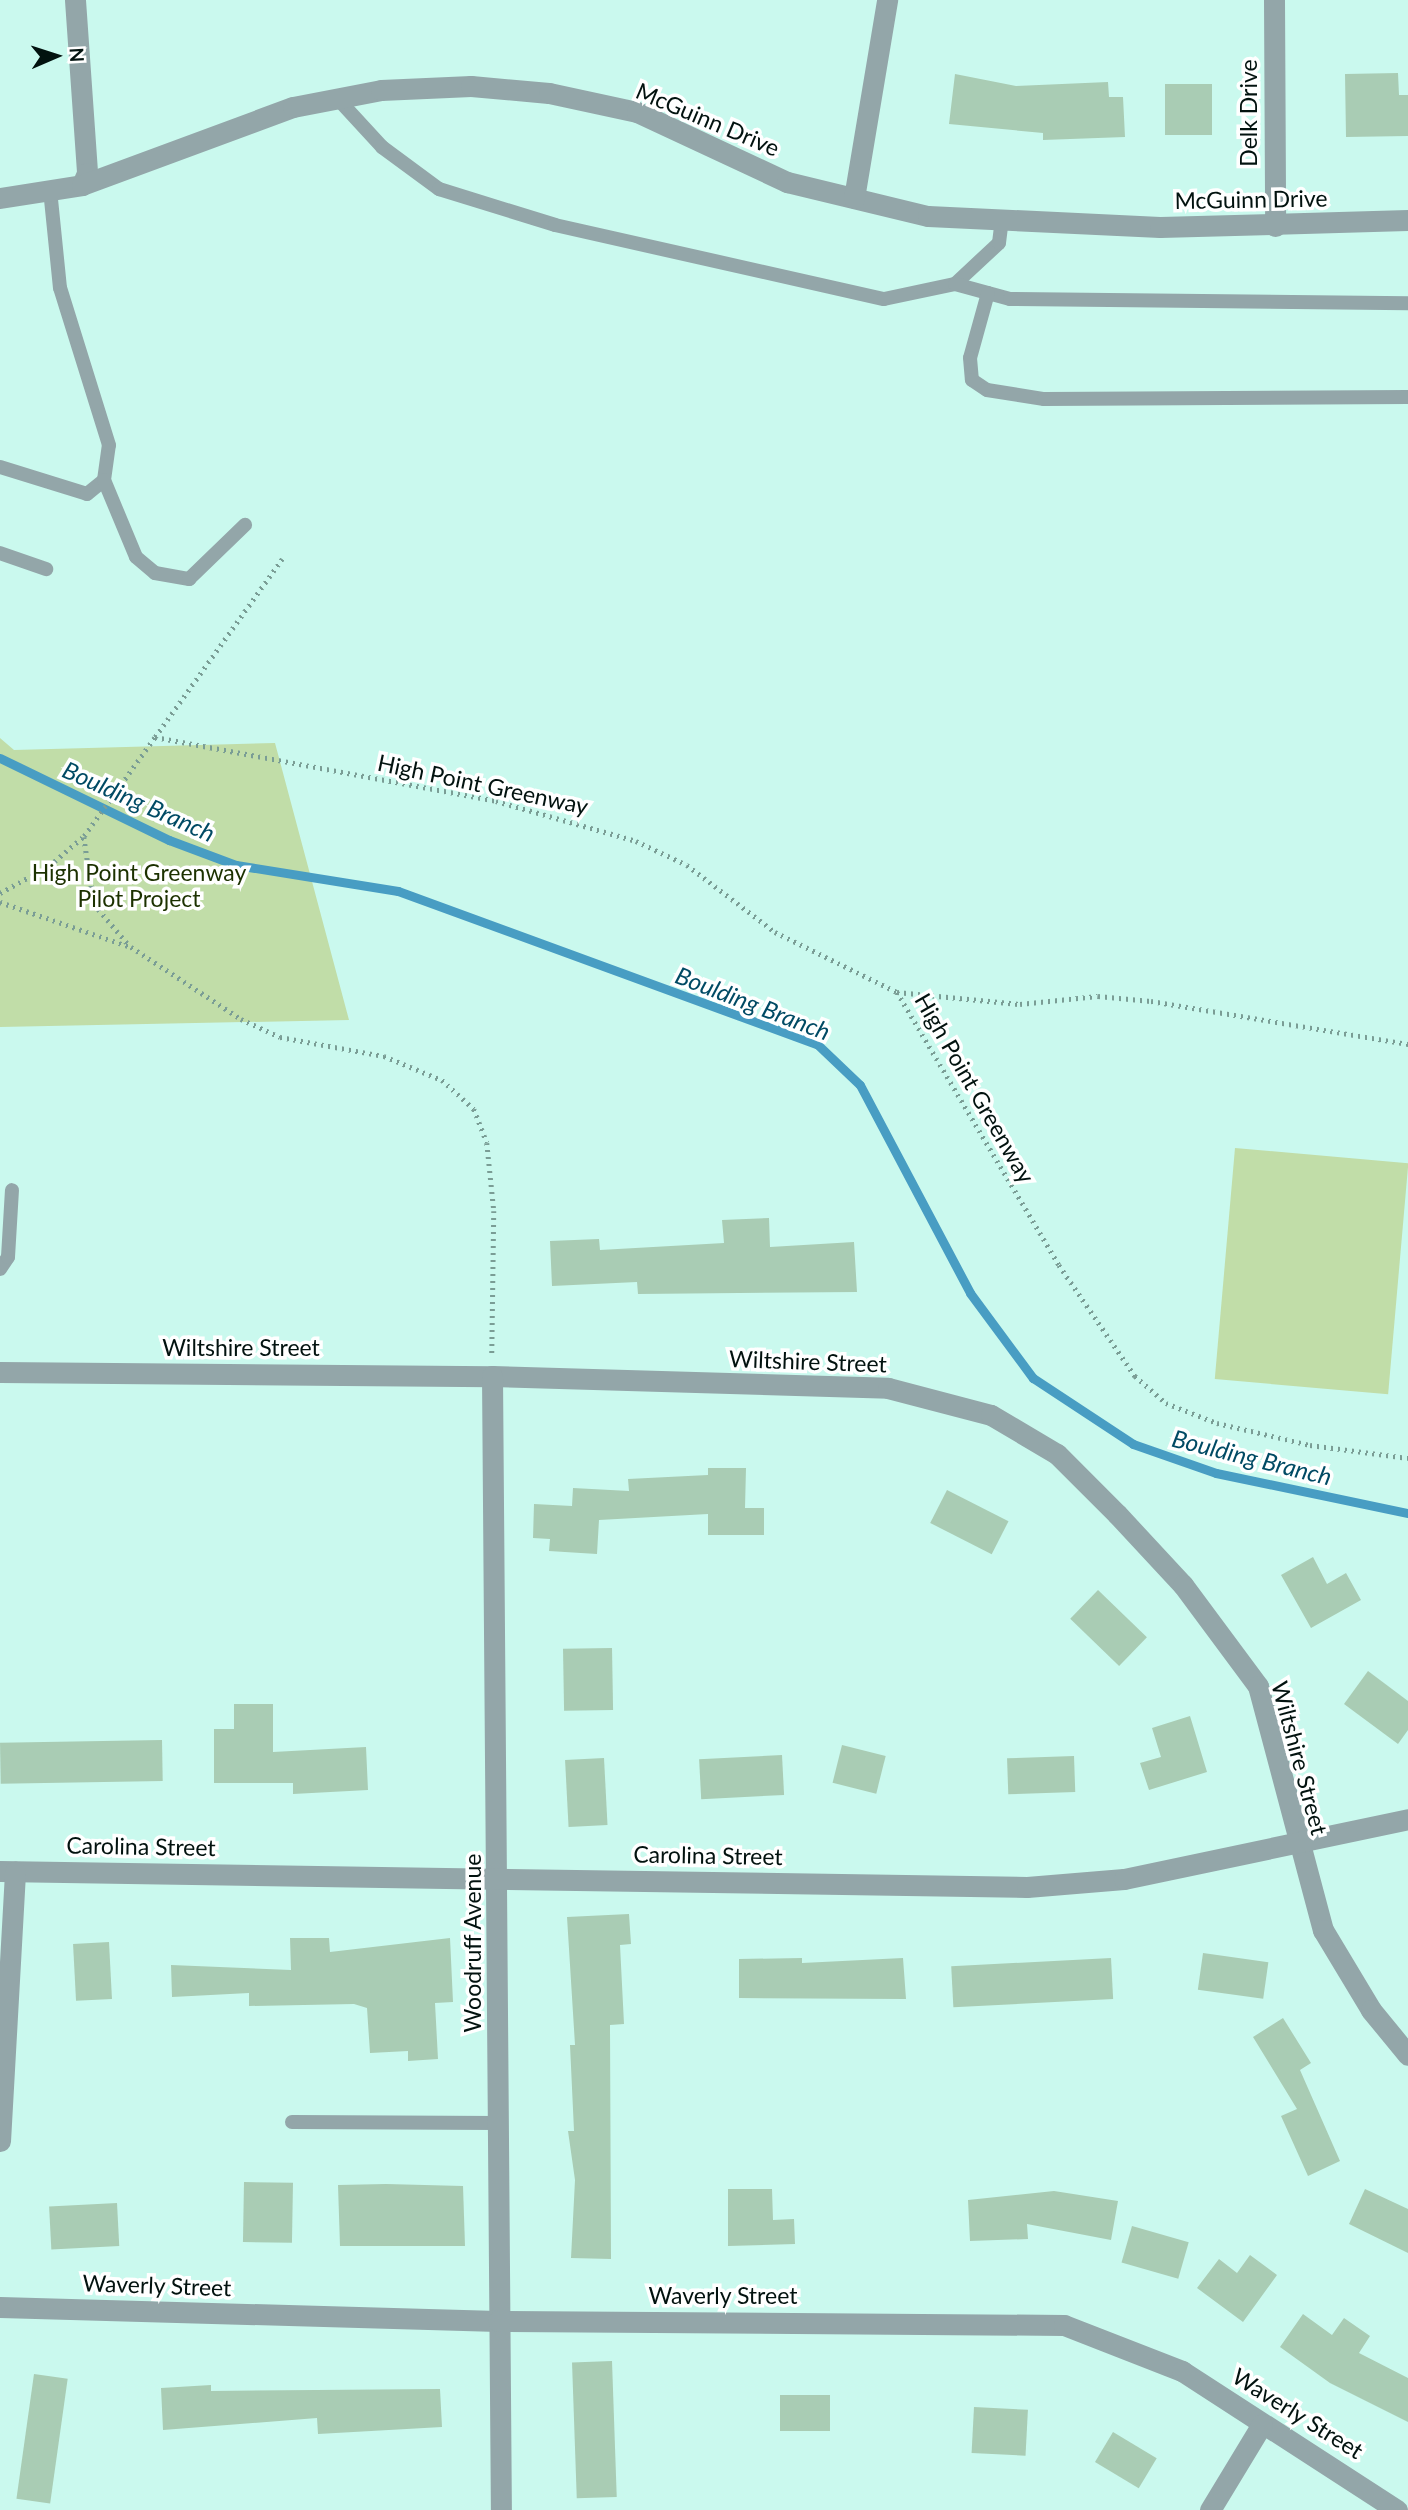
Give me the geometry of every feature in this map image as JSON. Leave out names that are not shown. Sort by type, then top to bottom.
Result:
[{"type":"street","points":[[75,0],[87,173],[82,185]]},
{"type":"street","points":[[854,198],[887,0]]},
{"type":"street","name":"Delk Drive","points":[[1274,0],[1275,226]]},
{"type":"street","name":"McGuinn Drive","points":[[0,198],[82,185],[229,127],[337,98],[471,86],[549,93],[637,112],[787,182],[928,216],[1275,226],[1408,220]]},
{"type":"street","name":"Wiltshire Street","points":[[0,1372],[492,1376],[888,1388],[991,1415],[1057,1454],[1117,1514],[1183,1585],[1258,1686],[1296,1843],[1324,1930],[1371,2010],[1408,2055]]},
{"type":"street","name":"Woodruff Avenue","points":[[492,1376],[501,2510]]},
{"type":"street","name":"Carolina Street","points":[[7,1871],[1027,1887],[1124,1879],[1408,1819]]},
{"type":"street","points":[[0,2141],[15,1964],[7,1871]]},
{"type":"street","name":"Waverly Street","points":[[0,2307],[498,2321],[983,2320],[1064,2325],[1182,2371],[1397,2510]]},
{"type":"street","points":[[1210,2510],[1262,2424]]},
{"type":"lane","points":[[337,98],[382,147],[439,190],[542,221],[884,299],[955,284],[1024,299],[1408,303]]},
{"type":"lane","points":[[50,190],[60,288],[109,444],[104,480],[136,557],[155,573],[189,579],[245,525]]},
{"type":"lane","points":[[955,284],[999,243],[1002,219]]},
{"type":"lane","points":[[988,293],[970,358],[972,380],[987,390],[1044,398],[1408,397]]},
{"type":"lane","points":[[0,467],[87,494],[104,480]]},
{"type":"lane","points":[[0,553],[46,569]]},
{"type":"lane","points":[[0,1269],[8,1257],[12,1190]]},
{"type":"lane","points":[[292,2122],[498,2123]]},
{"type":"path","points":[[0,893],[49,866],[85,836],[282,559]]},
{"type":"path","name":"High Point Greenway","points":[[155,737],[594,825],[687,865],[775,932],[897,992],[1059,1265],[1135,1376],[1166,1403],[1217,1423],[1310,1445],[1408,1458]]},
{"type":"path","points":[[85,836],[94,904],[131,947]]},
{"type":"path","points":[[0,902],[131,947],[241,1019],[280,1037],[384,1056],[442,1080],[474,1109],[487,1143],[494,1211],[492,1376]]},
{"type":"path","points":[[897,992],[1020,1004],[1098,996],[1151,1001],[1408,1044]]},
{"type":"green space","name":"High Point Greenway Pilot Project","points":[[0,738],[14,750],[275,743],[349,1020],[0,1027]]},
{"type":"green space","points":[[1235,1148],[1408,1163],[1388,1394],[1215,1379]]},
{"type":"building","points":[[1398,73],[1399,95],[1408,95],[1408,136],[1346,137],[1345,74]]},
{"type":"building","points":[[955,74],[1016,86],[1108,82],[1109,97],[1123,97],[1125,137],[1043,140],[1043,133],[949,124]]},
{"type":"building","points":[[1165,84],[1212,84],[1212,135],[1165,135]]},
{"type":"building","points":[[769,1218],[770,1247],[854,1242],[857,1292],[638,1294],[637,1282],[552,1286],[550,1241],[599,1239],[600,1250],[724,1243],[722,1220]]},
{"type":"building","points":[[708,1468],[746,1468],[745,1508],[764,1508],[764,1535],[708,1535],[708,1514],[599,1520],[597,1554],[549,1551],[550,1539],[533,1538],[534,1504],[572,1506],[573,1488],[629,1491],[628,1479],[708,1475]]},
{"type":"building","points":[[947,1490],[1008,1521],[992,1554],[930,1523]]},
{"type":"building","points":[[1313,1557],[1327,1584],[1346,1573],[1361,1600],[1311,1628],[1281,1575]]},
{"type":"building","points":[[1098,1590],[1147,1637],[1119,1666],[1070,1619]]},
{"type":"building","points":[[612,1648],[613,1710],[564,1711],[563,1649]]},
{"type":"building","points":[[1368,1671],[1408,1701],[1408,1730],[1398,1744],[1344,1704]]},
{"type":"building","points":[[234,1704],[273,1704],[273,1752],[366,1747],[368,1790],[293,1794],[293,1783],[214,1783],[214,1729],[234,1729]]},
{"type":"building","points":[[1190,1716],[1207,1772],[1149,1790],[1140,1763],[1161,1757],[1152,1728]]},
{"type":"building","points":[[162,1740],[163,1781],[1,1784],[0,1743]]},
{"type":"building","points":[[842,1745],[886,1756],[876,1794],[833,1783]]},
{"type":"building","points":[[782,1755],[784,1795],[701,1799],[699,1759]]},
{"type":"building","points":[[1074,1756],[1075,1792],[1008,1794],[1007,1758]]},
{"type":"building","points":[[604,1758],[608,1825],[569,1827],[565,1760]]},
{"type":"building","points":[[629,1914],[631,1944],[620,1945],[624,2024],[610,2025],[611,2259],[571,2258],[575,2180],[568,2131],[574,2131],[570,2045],[575,2045],[567,1917]]},
{"type":"building","points":[[290,1938],[329,1938],[330,1952],[450,1938],[453,2002],[435,2003],[438,2059],[408,2061],[408,2051],[370,2053],[367,2008],[354,2004],[249,2006],[249,1993],[172,1997],[171,1965],[291,1970]]},
{"type":"building","points":[[109,1942],[112,1999],[76,2001],[73,1944]]},
{"type":"building","points":[[1203,1953],[1268,1962],[1263,1999],[1198,1990]]},
{"type":"building","points":[[802,1958],[802,1963],[903,1958],[906,1999],[739,1998],[739,1959]]},
{"type":"building","points":[[1111,1958],[1113,1999],[953,2007],[951,1966]]},
{"type":"building","points":[[1283,2018],[1311,2063],[1300,2070],[1340,2161],[1308,2176],[1281,2116],[1297,2109],[1253,2037]]},
{"type":"building","points":[[244,2182],[293,2183],[292,2243],[243,2242]]},
{"type":"building","points":[[338,2185],[463,2186],[465,2246],[340,2246]]},
{"type":"building","points":[[728,2189],[772,2189],[773,2220],[794,2219],[795,2244],[728,2246]]},
{"type":"building","points":[[1365,2189],[1408,2209],[1408,2253],[1349,2224]]},
{"type":"building","points":[[1054,2191],[1118,2201],[1111,2240],[1027,2224],[1028,2239],[970,2241],[968,2200]]},
{"type":"building","points":[[117,2203],[119,2246],[51,2249],[49,2207]]},
{"type":"building","points":[[1132,2226],[1189,2242],[1178,2279],[1122,2263]]},
{"type":"building","points":[[1250,2255],[1277,2275],[1243,2322],[1197,2288],[1219,2259],[1237,2273]]},
{"type":"building","points":[[1303,2314],[1332,2335],[1344,2318],[1370,2336],[1359,2353],[1408,2378],[1408,2422],[1330,2383],[1280,2347]]},
{"type":"building","points":[[612,2361],[617,2497],[577,2498],[572,2362]]},
{"type":"building","points":[[34,2374],[68,2379],[50,2504],[16,2499]]},
{"type":"building","points":[[211,2385],[211,2391],[440,2389],[442,2427],[318,2434],[317,2418],[163,2430],[161,2388]]},
{"type":"building","points":[[780,2395],[830,2395],[830,2431],[780,2431]]},
{"type":"building","points":[[974,2407],[1028,2410],[1026,2456],[972,2453]]},
{"type":"building","points":[[1113,2432],[1157,2458],[1139,2488],[1095,2462]]},
{"type":"waterway","name":"Boulding Branch","points":[[0,758],[169,840],[236,865],[398,891],[817,1044],[860,1085],[970,1293],[1033,1378],[1133,1444],[1216,1473],[1408,1513]]}]
